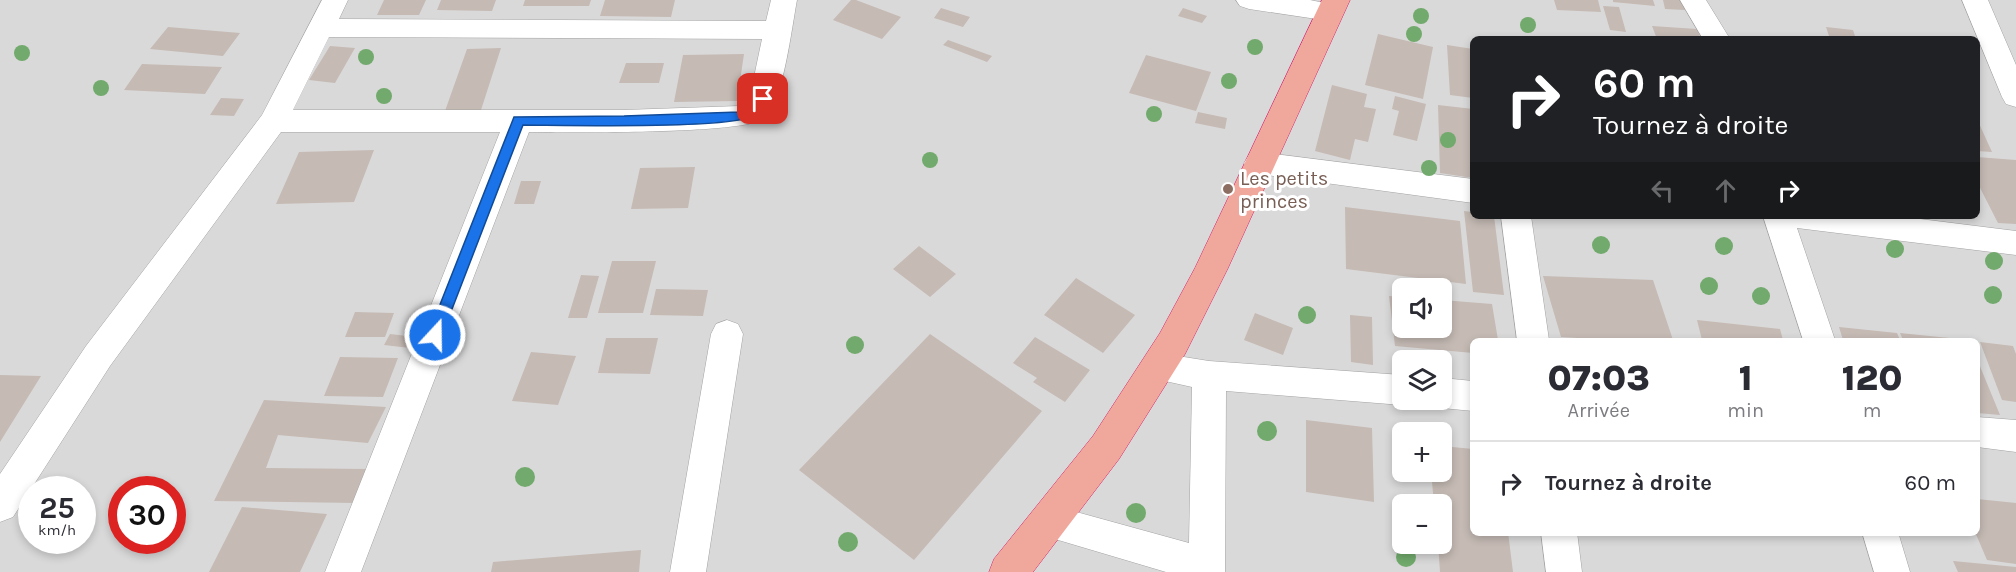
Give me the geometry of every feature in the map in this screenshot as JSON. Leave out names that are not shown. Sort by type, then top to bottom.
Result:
[{"type":"highway","points":[[1008,572],[1051,522],[1104,453],[1159,367],[1211,267],[1333,6]]},
{"type":"street","points":[[0,505],[98,356],[273,121],[335,0]]},
{"type":"street","points":[[273,121],[624,121],[747,114],[754,111],[763,99],[784,0]]},
{"type":"street","points":[[1249,0],[1333,6]]},
{"type":"street","points":[[1693,0],[1715,36]]},
{"type":"street","points":[[1975,0],[2016,97]]},
{"type":"street","points":[[321,28],[776,30]]},
{"type":"street","points":[[343,572],[519,120]]},
{"type":"street","points":[[1259,162],[1470,191]]},
{"type":"street","points":[[1516,219],[1533,338]]},
{"type":"street","points":[[1779,219],[1818,338]]},
{"type":"street","points":[[1822,219],[2016,243]]},
{"type":"street","points":[[688,572],[727,334]]},
{"type":"street","points":[[1159,367],[1209,375],[1392,389]]},
{"type":"street","points":[[1051,522],[1207,569],[1209,375]]},
{"type":"street","points":[[1452,394],[1470,396]]},
{"type":"street","points":[[1980,432],[2016,436]]},
{"type":"street","points":[[1560,536],[1564,572]]},
{"type":"street","points":[[1881,536],[1892,572]]},
{"type":"shaded area","points":[[0,0],[2016,0],[2016,572],[0,572]]},
{"type":"building","points":[[384,0],[426,0],[419,15],[377,15]]},
{"type":"building","points":[[441,0],[496,0],[492,11],[437,10]]},
{"type":"building","points":[[525,0],[591,0],[589,6],[523,6]]},
{"type":"building","points":[[605,0],[675,0],[671,17],[600,16]]},
{"type":"building","points":[[851,0],[901,17],[882,39],[833,20]]},
{"type":"building","points":[[1554,0],[1598,0],[1601,12],[1557,10]]},
{"type":"building","points":[[1613,0],[1653,0],[1655,6],[1613,2]]},
{"type":"building","points":[[1663,0],[1682,0],[1685,10],[1665,9]]},
{"type":"building","points":[[1603,6],[1619,7],[1626,32],[1610,30]]},
{"type":"building","points":[[941,8],[970,17],[963,27],[934,18]]},
{"type":"building","points":[[1183,8],[1207,16],[1202,23],[1178,16]]},
{"type":"building","points":[[1652,26],[1697,29],[1700,36],[1656,36]]},
{"type":"building","points":[[168,27],[240,33],[223,56],[150,49]]},
{"type":"building","points":[[1826,27],[1853,30],[1855,36],[1829,36]]},
{"type":"building","points":[[1378,34],[1433,47],[1423,99],[1365,85]]},
{"type":"building","points":[[948,40],[992,56],[987,62],[943,45]]},
{"type":"building","points":[[1447,45],[1470,49],[1470,98],[1450,95]]},
{"type":"building","points":[[330,46],[355,48],[335,83],[309,80]]},
{"type":"building","points":[[501,48],[481,110],[445,111],[467,49]]},
{"type":"building","points":[[744,54],[737,101],[674,102],[683,55]]},
{"type":"building","points":[[1146,55],[1211,72],[1196,111],[1129,93]]},
{"type":"building","points":[[626,63],[664,63],[659,83],[619,83]]},
{"type":"building","points":[[142,64],[222,67],[205,94],[124,90]]},
{"type":"building","points":[[1332,85],[1367,94],[1364,107],[1376,109],[1368,142],[1355,139],[1350,160],[1315,151]]},
{"type":"building","points":[[1395,96],[1426,104],[1417,141],[1393,135],[1399,111],[1392,109]]},
{"type":"building","points":[[221,98],[244,99],[234,116],[210,115]]},
{"type":"building","points":[[1438,105],[1470,109],[1470,178],[1440,173]]},
{"type":"building","points":[[1198,112],[1227,118],[1225,129],[1195,123]]},
{"type":"building","points":[[1980,126],[1992,152],[1980,151]]},
{"type":"building","points":[[374,150],[354,202],[276,204],[299,152]]},
{"type":"building","points":[[1980,157],[2016,160],[2016,224],[1998,223],[1980,188]]},
{"type":"building","points":[[695,167],[688,208],[631,209],[640,168]]},
{"type":"building","points":[[521,181],[541,181],[534,204],[514,204]]},
{"type":"building","points":[[1345,207],[1460,221],[1466,284],[1452,282],[1452,278],[1418,278],[1346,269]]},
{"type":"building","points":[[1464,211],[1470,212],[1470,219],[1494,219],[1504,295],[1473,292]]},
{"type":"building","points":[[919,246],[956,274],[930,297],[893,269]]},
{"type":"building","points":[[612,261],[656,261],[643,313],[598,313]]},
{"type":"building","points":[[581,275],[599,276],[587,318],[568,318]]},
{"type":"building","points":[[1543,276],[1653,280],[1672,338],[1578,338],[1561,337]]},
{"type":"building","points":[[1076,278],[1135,315],[1103,353],[1044,315]]},
{"type":"building","points":[[656,289],[708,290],[703,316],[650,315]]},
{"type":"building","points":[[1389,296],[1392,296],[1392,321]]},
{"type":"building","points":[[1452,301],[1492,304],[1498,338],[1470,338],[1470,353],[1395,346],[1394,338],[1452,338]]},
{"type":"building","points":[[355,312],[394,313],[385,337],[345,337]]},
{"type":"building","points":[[1255,313],[1293,328],[1283,355],[1244,340]]},
{"type":"building","points":[[1350,315],[1372,317],[1373,365],[1351,362]]},
{"type":"building","points":[[1697,320],[1780,329],[1782,338],[1702,338]]},
{"type":"building","points":[[1839,327],[1897,333],[1899,338],[1842,338]]},
{"type":"building","points":[[1900,333],[1949,338],[1902,338]]},
{"type":"building","points":[[390,334],[416,337],[410,348],[384,345]]},
{"type":"building","points":[[930,334],[1042,411],[914,560],[799,470]]},
{"type":"building","points":[[1035,337],[1090,370],[1065,402],[1033,382],[1037,378],[1013,363]]},
{"type":"building","points":[[606,338],[658,338],[650,374],[598,373]]},
{"type":"building","points":[[1980,342],[2013,346],[2016,354],[2016,402],[2002,400]]},
{"type":"building","points":[[531,352],[576,356],[558,405],[512,401]]},
{"type":"building","points":[[340,357],[398,358],[383,397],[324,396]]},
{"type":"building","points":[[1980,366],[2000,415],[1980,413]]},
{"type":"building","points":[[0,375],[41,376],[0,442]]},
{"type":"building","points":[[264,400],[386,407],[368,443],[278,435],[266,468],[369,469],[355,503],[214,501]]},
{"type":"building","points":[[1306,420],[1372,428],[1374,502],[1306,492]]},
{"type":"building","points":[[1452,447],[1470,449],[1470,536],[1508,536],[1513,572],[1440,572],[1439,554],[1452,554],[1452,494],[1433,494],[1432,482],[1452,482]]},
{"type":"building","points":[[1980,499],[2016,503],[2016,564],[1987,560],[1977,536],[1980,536]]},
{"type":"building","points":[[242,507],[327,514],[300,572],[209,572]]},
{"type":"building","points":[[641,550],[639,572],[491,572],[493,562]]},
{"type":"building","points":[[1953,561],[2016,567],[2016,572],[1958,572]]},
{"type":"place","name":"Les petits princes","points":[[1228,189]]},
{"type":"route","points":[[435,335],[519,120],[624,121],[713,116],[740,117],[754,111],[763,99]]}]
